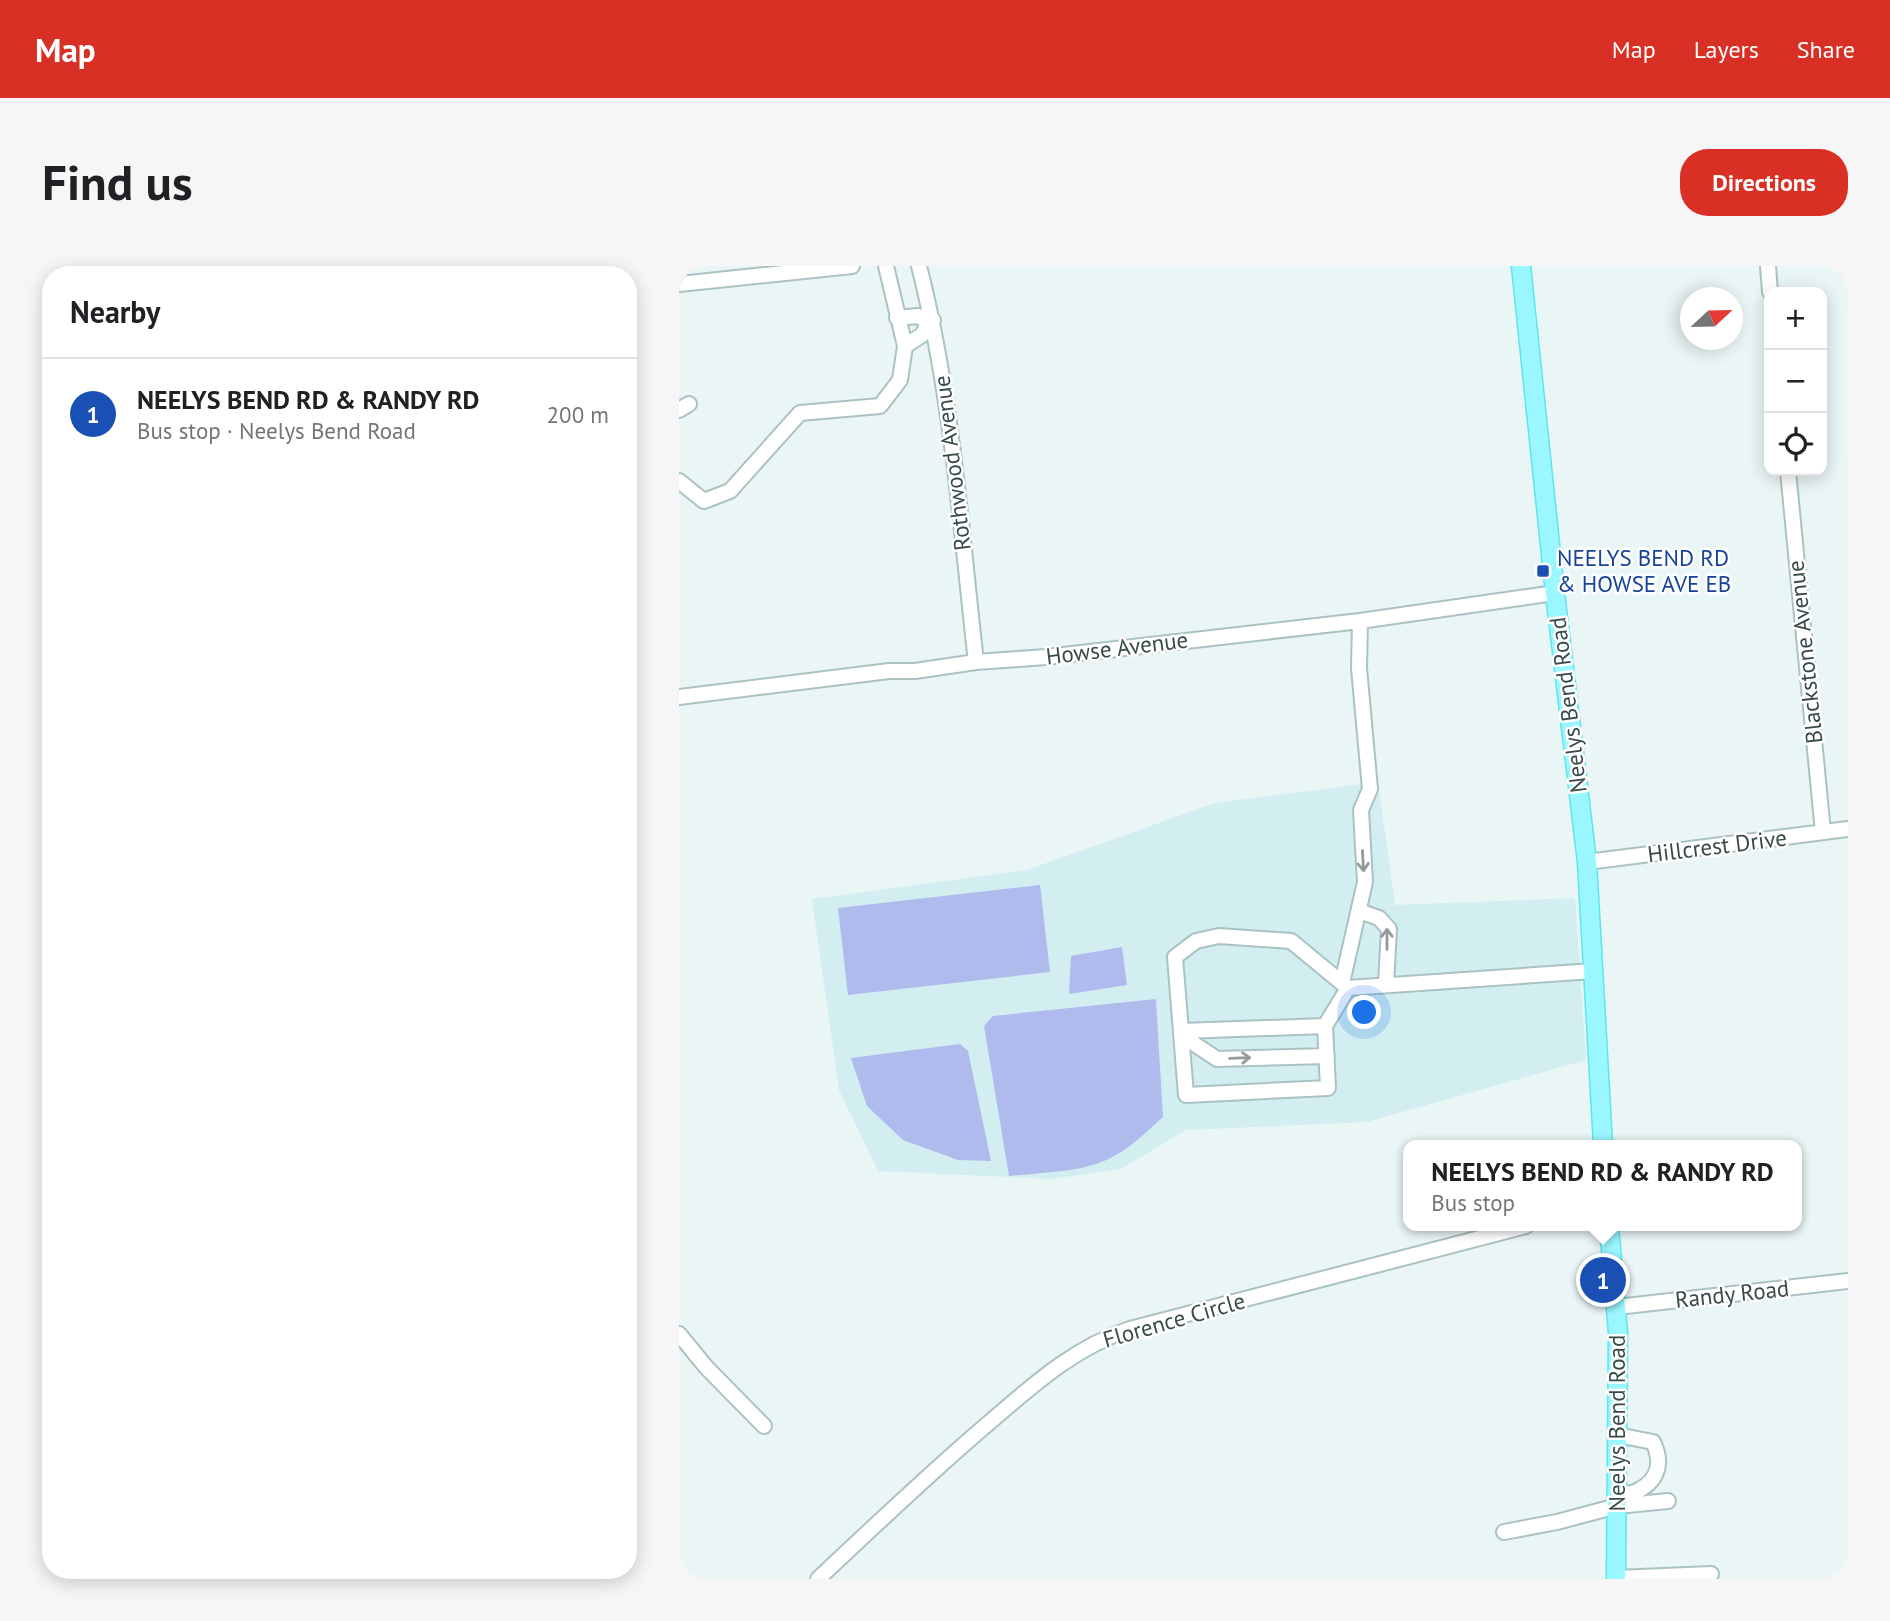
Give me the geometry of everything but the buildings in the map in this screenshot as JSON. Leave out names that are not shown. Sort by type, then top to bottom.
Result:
[{"type":"main road","name":"Neelys Bend Road","points":[[1521,266],[1555,593],[1587,862],[1603,1140]]},
{"type":"main road","name":"Neelys Bend Road","points":[[1609,1231],[1617,1307],[1616,1579]]},
{"type":"street","points":[[679,284],[852,266]]},
{"type":"street","points":[[679,481],[704,501],[722,495],[730,491],[800,413],[880,406],[901,380],[905,346],[886,266]]},
{"type":"street","name":"Rothwood Avenue","points":[[919,266],[946,406],[976,662]]},
{"type":"street","points":[[1768,266],[1770,287]]},
{"type":"street","points":[[897,318],[918,316],[931,321],[922,335],[905,346]]},
{"type":"street","name":"Blackstone Avenue","points":[[1788,476],[1822,832]]},
{"type":"street","name":"Howse Avenue","points":[[679,697],[889,671],[915,671],[976,662],[1046,657],[1360,621],[1555,593]]},
{"type":"street","points":[[1360,621],[1359,668],[1370,789],[1361,810],[1365,882],[1345,985],[1325,1026],[1328,1088],[1186,1095],[1175,957],[1196,942],[1219,936],[1291,941],[1345,985],[1593,971]]},
{"type":"street","name":"Hillcrest Drive","points":[[1587,862],[1848,829]]},
{"type":"street","points":[[1359,911],[1379,918],[1389,929],[1386,984]]},
{"type":"street","points":[[1182,1031],[1325,1026]]},
{"type":"street","points":[[1182,1031],[1193,1043],[1217,1059],[1327,1056]]},
{"type":"street","name":"Florence Circle","points":[[818,1579],[922,1480],[1053,1368],[1096,1342],[1129,1329],[1506,1231]]},
{"type":"street","name":"Randy Road","points":[[1617,1307],[1848,1282]]},
{"type":"street","points":[[679,1334],[706,1367],[764,1426]]},
{"type":"street","points":[[1504,1532],[1557,1522],[1640,1490],[1656,1475],[1660,1456],[1653,1441],[1617,1435]]},
{"type":"street","points":[[1617,1501],[1668,1501]]},
{"type":"street","points":[[1616,1579],[1711,1574]]},
{"type":"shaded area","points":[[1378,782],[1395,905],[1575,898],[1586,1060],[1367,1122],[1186,1130],[1121,1169],[1051,1179],[878,1171],[839,1090],[812,899],[1027,870],[1215,803]]},
{"type":"shaded area","points":[[1040,885],[1050,972],[848,995],[838,908]]},
{"type":"shaded area","points":[[1122,947],[1127,985],[1069,994],[1071,956]]},
{"type":"shaded area","points":[[1156,999],[1163,1117],[1129,1147],[1104,1161],[1064,1171],[1009,1176],[984,1026],[993,1016]]},
{"type":"shaded area","points":[[960,1044],[968,1051],[991,1161],[958,1160],[903,1140],[867,1106],[851,1058]]},
{"type":"place","name":"NEELYS BEND RD & HOWSE AVE EB","points":[[1543,571]]},
{"type":"place","name":"NEELYS BEND RD & RANDY RD","points":[[1603,1280]]}]
